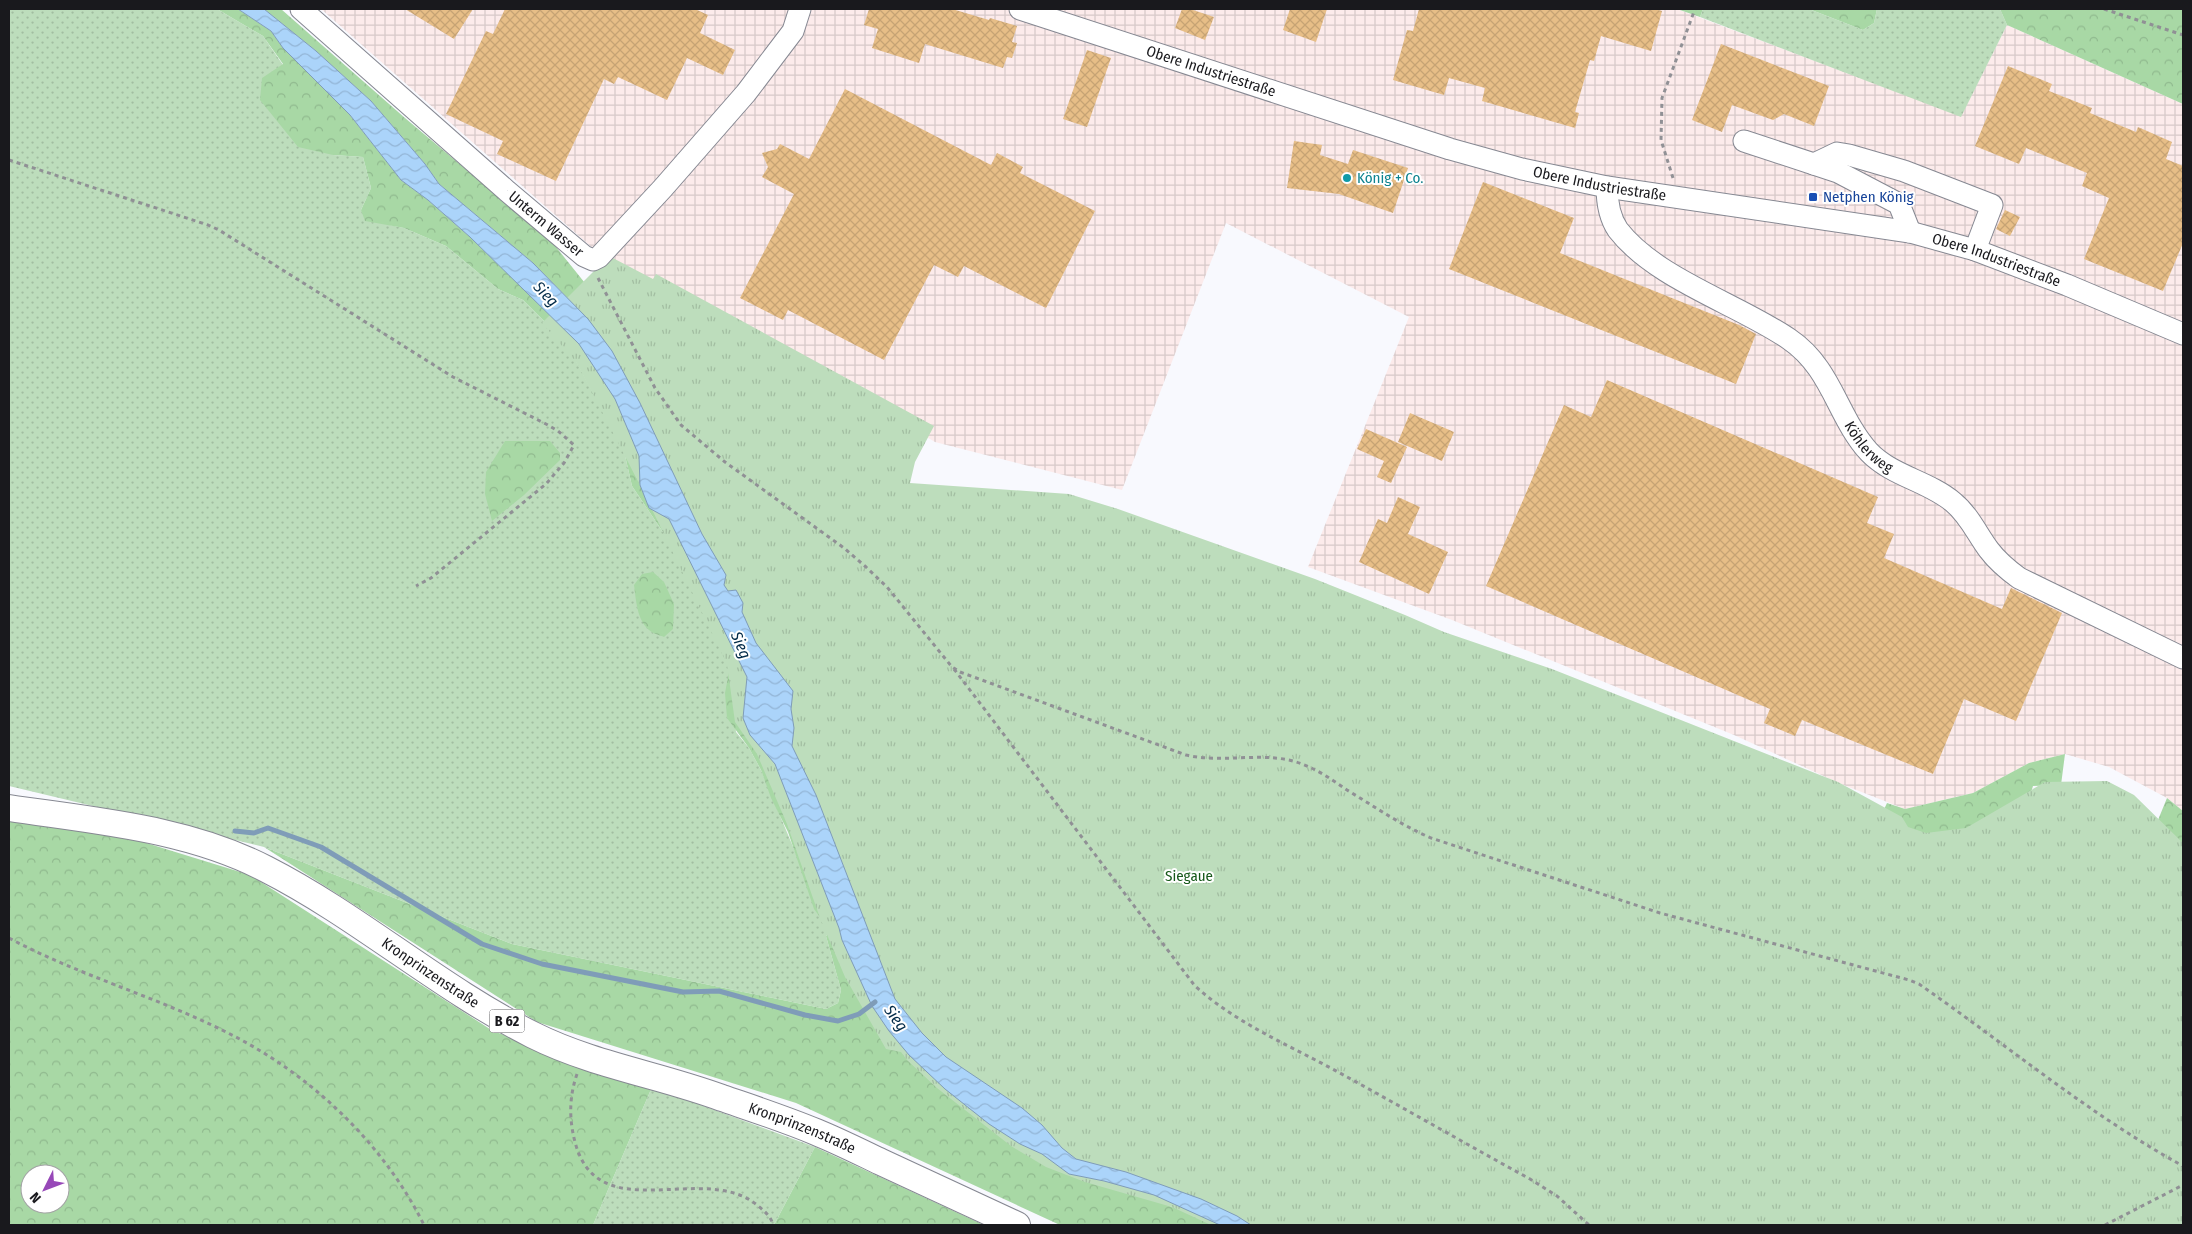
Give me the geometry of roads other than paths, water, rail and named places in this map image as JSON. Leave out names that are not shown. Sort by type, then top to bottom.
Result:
[{"type":"main road","name":"Kronprinzenstraße","points":[[9,808],[151,830],[192,839],[226,851],[265,868],[305,891],[366,928],[446,985],[497,1016],[535,1036],[584,1055],[718,1096],[817,1132],[1016,1225]]},
{"type":"street","name":"Unterm Wasser","points":[[301,9],[507,191],[584,256],[593,260],[599,257],[657,195],[746,93],[793,31],[800,9]]},
{"type":"street","name":"Obere Industriestraße","points":[[1020,9],[1450,149],[1522,169],[1607,187],[1910,232],[1975,250],[2181,328]]},
{"type":"street","points":[[1744,141],[1838,172],[1899,204],[1910,232]]},
{"type":"street","points":[[1814,164],[1837,153],[1849,155],[1904,171],[1992,205],[1975,250]]},
{"type":"street","name":"Köhlerweg","points":[[1607,187],[1607,207],[1618,229],[1645,256],[1672,274],[1792,341],[1812,358],[1826,378],[1849,424],[1870,453],[1886,466],[1953,502],[1966,515],[2002,566],[2019,578],[2183,658]]},
{"type":"water","name":"Sieg","points":[[238,9],[264,9],[316,51],[371,101],[425,164],[439,184],[533,263],[588,319],[612,351],[640,403],[702,534],[726,575],[724,585],[728,591],[736,590],[743,603],[742,612],[756,643],[793,691],[791,709],[794,728],[792,746],[816,795],[895,999],[922,1033],[946,1057],[1022,1108],[1042,1125],[1062,1148],[1076,1159],[1126,1172],[1201,1199],[1237,1216],[1251,1225],[1220,1225],[1154,1195],[1104,1181],[1069,1174],[1042,1154],[1020,1144],[989,1124],[945,1089],[909,1055],[889,1031],[872,1006],[842,940],[775,764],[750,735],[743,718],[747,677],[669,519],[649,508],[640,485],[639,456],[615,399],[579,344],[470,237],[428,200],[401,180],[350,115],[283,48],[271,31]]},
{"type":"waterway","points":[[235,831],[254,833],[268,828],[321,847],[482,944],[542,964],[683,992],[719,991],[805,1015],[838,1021],[859,1014],[875,1002]]},
{"type":"place","name":"König + Co.","points":[[1347,178]]},
{"type":"place","name":"Netphen König","points":[[1813,197]]},
{"type":"park label","name":"Siegaue","points":[[1189,876]]}]
